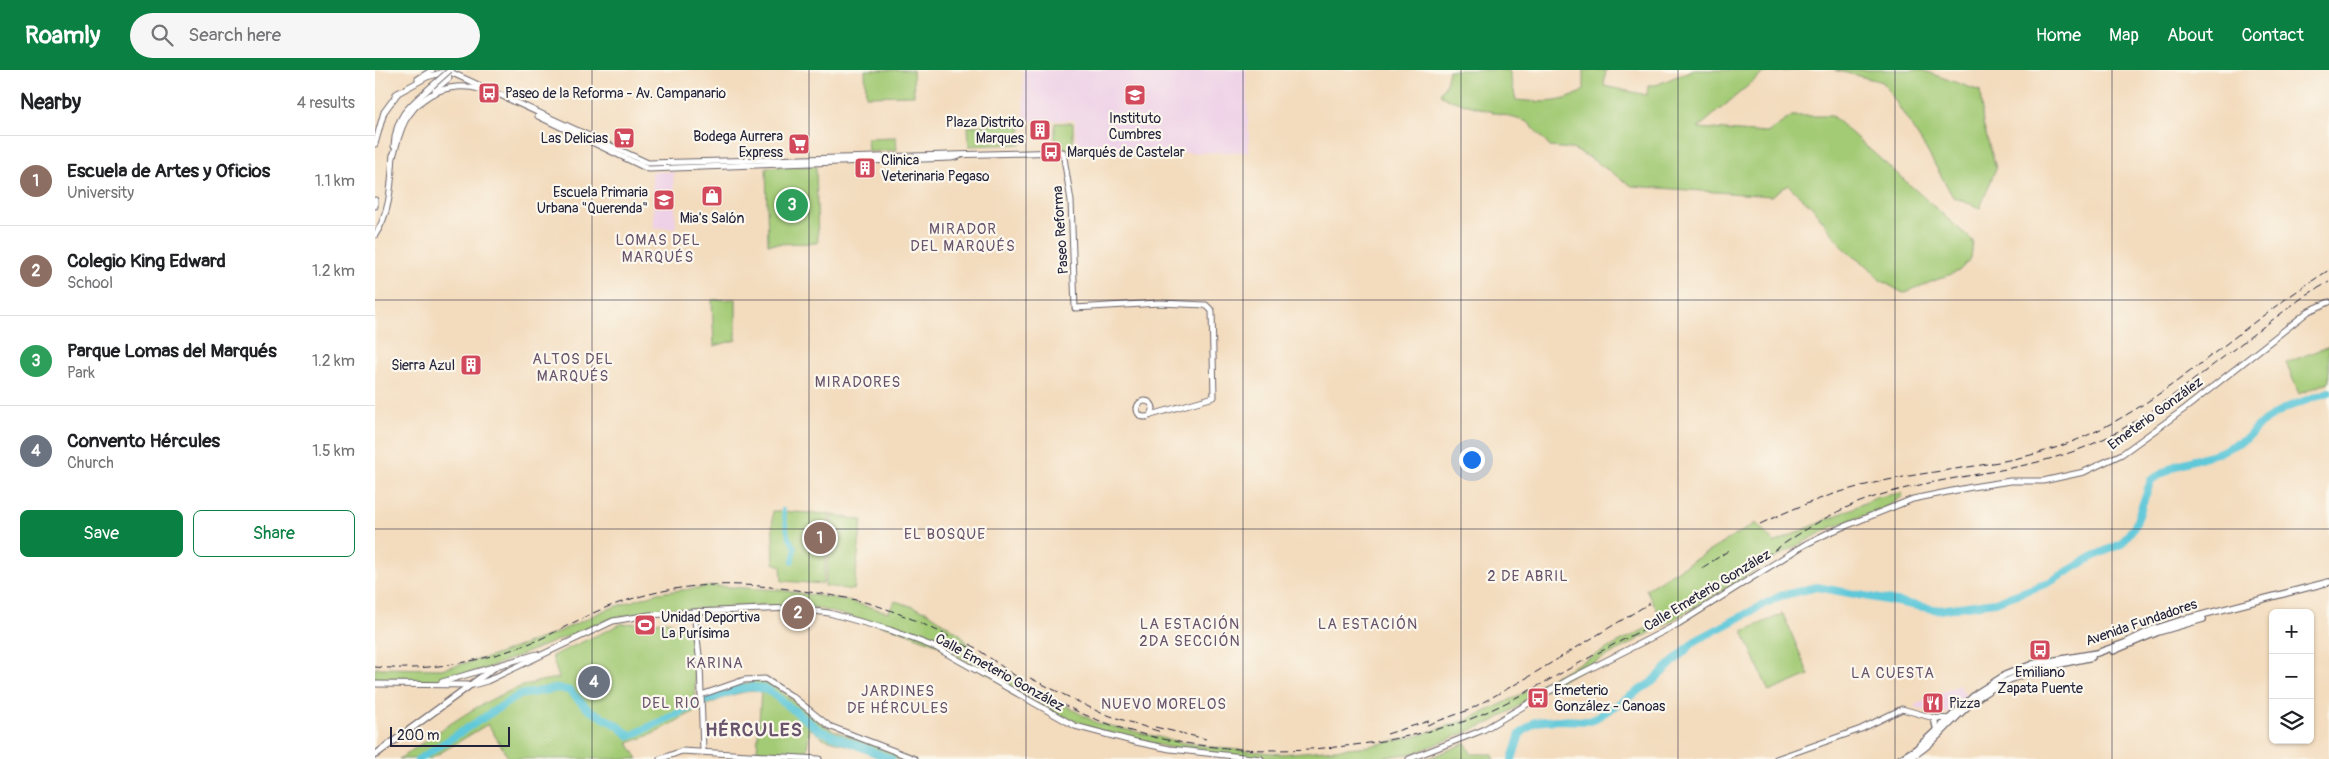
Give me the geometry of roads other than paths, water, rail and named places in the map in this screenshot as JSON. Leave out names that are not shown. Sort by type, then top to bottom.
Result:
[{"type":"main road","name":"Avenida Fundadores","points":[[1909,759],[1919,753],[1977,693],[2005,675],[2033,664],[2097,653],[2125,643],[2154,628],[2329,582]]},
{"type":"main road","name":"Avenida Fundadores","points":[[1900,759],[1917,749],[1937,730],[1980,696],[2007,680],[2035,670],[2098,656],[2179,625],[2329,586]]},
{"type":"main road","points":[[375,754],[473,685],[495,667]]},
{"type":"main road","points":[[1934,718],[1937,730]]},
{"type":"street","points":[[375,144],[383,112],[396,94],[432,70]]},
{"type":"street","points":[[375,235],[382,225],[390,194],[397,124],[405,109],[450,70]]},
{"type":"street","points":[[396,94],[441,72],[448,71],[648,164],[951,154],[959,156]]},
{"type":"street","points":[[393,157],[408,116],[449,78],[448,73],[441,72]]},
{"type":"street","points":[[427,97],[436,91],[455,85],[480,89],[648,169],[951,158],[959,156]]},
{"type":"street","name":"Paseo Reforma","points":[[959,156],[1063,152],[1071,201],[1075,308],[1159,303],[1206,305],[1211,308],[1213,397],[1168,410]]},
{"type":"street","points":[[375,200],[375,206]]},
{"type":"street","name":"Emeterio González","points":[[1971,487],[2011,481],[2043,481],[2076,474],[2122,454],[2187,407],[2309,311],[2329,302]]},
{"type":"street","points":[[1145,400],[1149,401],[1154,408],[1168,410],[1142,416],[1137,409],[1138,404],[1145,400]]},
{"type":"street","points":[[1151,415],[1154,408]]},
{"type":"street","name":"Calle Emeterio González","points":[[1409,759],[1487,728],[1570,678],[1678,624],[1814,539],[1913,499],[1971,487]]},
{"type":"street","name":"Calle Emeterio González","points":[[375,684],[473,685],[487,681],[613,621],[649,615],[784,608],[829,613],[890,630],[937,648],[1075,726],[1170,749],[1261,759]]},
{"type":"street","points":[[695,612],[703,751]]},
{"type":"street","name":"Calle Emeterio González","points":[[432,684],[555,648]]},
{"type":"street","points":[[504,664],[507,668],[506,671]]},
{"type":"street","points":[[701,696],[744,680],[765,679],[793,697],[829,726],[915,759]]},
{"type":"street","points":[[1777,759],[1861,729],[1902,709],[1934,718],[1952,720]]},
{"type":"street","points":[[660,759],[677,751],[819,759]]},
{"type":"waterway","points":[[1512,759],[1520,734],[1535,722],[1556,720],[1590,721],[1652,682],[1695,641],[1780,596],[1817,587],[1939,610],[1995,602],[2048,583],[2092,557],[2121,544],[2135,526],[2151,480],[2177,465],[2220,452],[2246,439],[2260,424],[2285,408],[2329,392]]},
{"type":"waterway","points":[[783,510],[788,536],[795,548],[792,562]]},
{"type":"waterway","points":[[419,759],[519,695],[559,688],[570,691],[589,710],[617,725],[630,736],[702,702],[738,689],[753,687],[768,690],[819,730],[891,759]]},
{"type":"railway","points":[[1760,524],[1814,501],[1841,492],[1893,479],[2032,455],[2084,437],[2112,423],[2164,390],[2280,303],[2329,270]]},
{"type":"railway","points":[[970,644],[1031,686],[1070,708],[1111,725],[1154,737],[1199,745],[1245,749],[1292,750],[1338,747],[1383,741],[1426,732],[1468,720],[1516,698],[1688,606],[1815,524],[1850,506],[1876,496],[1903,489],[2039,462],[2066,454],[2107,437],[2164,402],[2306,295],[2329,282]]},
{"type":"railway","points":[[1702,568],[1731,549]]},
{"type":"railway","points":[[375,667],[416,668],[479,659],[538,640],[613,605],[662,591],[707,585],[778,588],[860,601],[915,620],[974,650]]},
{"type":"railway","points":[[1427,725],[1469,710],[1523,680],[1650,603]]},
{"type":"railway","points":[[1030,678],[1101,713],[1161,732]]},
{"type":"railway","points":[[1387,734],[1432,720]]},
{"type":"railway","points":[[1155,727],[1206,739]]},
{"type":"place","name":"Paseo de la Reforma - Av. Campanario","points":[[489,93]]},
{"type":"place","name":"Instituto Cumbres","points":[[1135,95]]},
{"type":"place","name":"Plaza Distrito Marques","points":[[1040,130]]},
{"type":"place","name":"Las Delicias","points":[[624,138]]},
{"type":"place","name":"Bodega Aurrera Express","points":[[799,144]]},
{"type":"place","name":"Marqués de Castelar","points":[[1051,152]]},
{"type":"place","name":"Clinica Veterinaria Pegaso","points":[[865,168]]},
{"type":"place","name":"Mia's Salón","points":[[712,196]]},
{"type":"place","name":"Escuela Primaria Urbana \"Querenda\"","points":[[664,200]]},
{"type":"place","name":"Parque Lomas del Marqués","points":[[792,205]]},
{"type":"place","name":"Sierra Azul","points":[[471,365]]},
{"type":"place","name":"Escuela de Artes y Oficios","points":[[820,538]]},
{"type":"place","name":"Colegio King Edward","points":[[798,613]]},
{"type":"place","name":"Unidad Deportiva La Purísima","points":[[645,625]]},
{"type":"place","name":"Emiliano Zapata Puente","points":[[2040,650]]},
{"type":"place","name":"Convento Hércules","points":[[594,682]]},
{"type":"place","name":"Emeterio González - Canoas","points":[[1538,698]]},
{"type":"place","name":"Pizza","points":[[1933,703]]},
{"type":"district","name":"MIRADOR DEL MARQUÉS","points":[[963,238]]},
{"type":"district","name":"LOMAS DEL MARQUÉS","points":[[658,248]]},
{"type":"district","name":"ALTOS DEL MARQUÉS","points":[[573,368]]},
{"type":"district","name":"MIRADORES","points":[[858,382]]},
{"type":"district","name":"EL BOSQUE","points":[[945,534]]},
{"type":"district","name":"2 DE ABRIL","points":[[1528,576]]},
{"type":"district","name":"LA ESTACIÓN","points":[[1368,624]]},
{"type":"district","name":"LA ESTACIÓN 2DA SECCIÓN","points":[[1190,632]]},
{"type":"district","name":"KARINA","points":[[715,663]]},
{"type":"district","name":"LA CUESTA","points":[[1893,673]]},
{"type":"district","name":"JARDINES DE HÉRCULES","points":[[898,700]]},
{"type":"district","name":"DEL RIO","points":[[671,703]]},
{"type":"district","name":"NUEVO MORELOS","points":[[1164,704]]},
{"type":"district","name":"HÉRCULES","points":[[754,729]]}]
